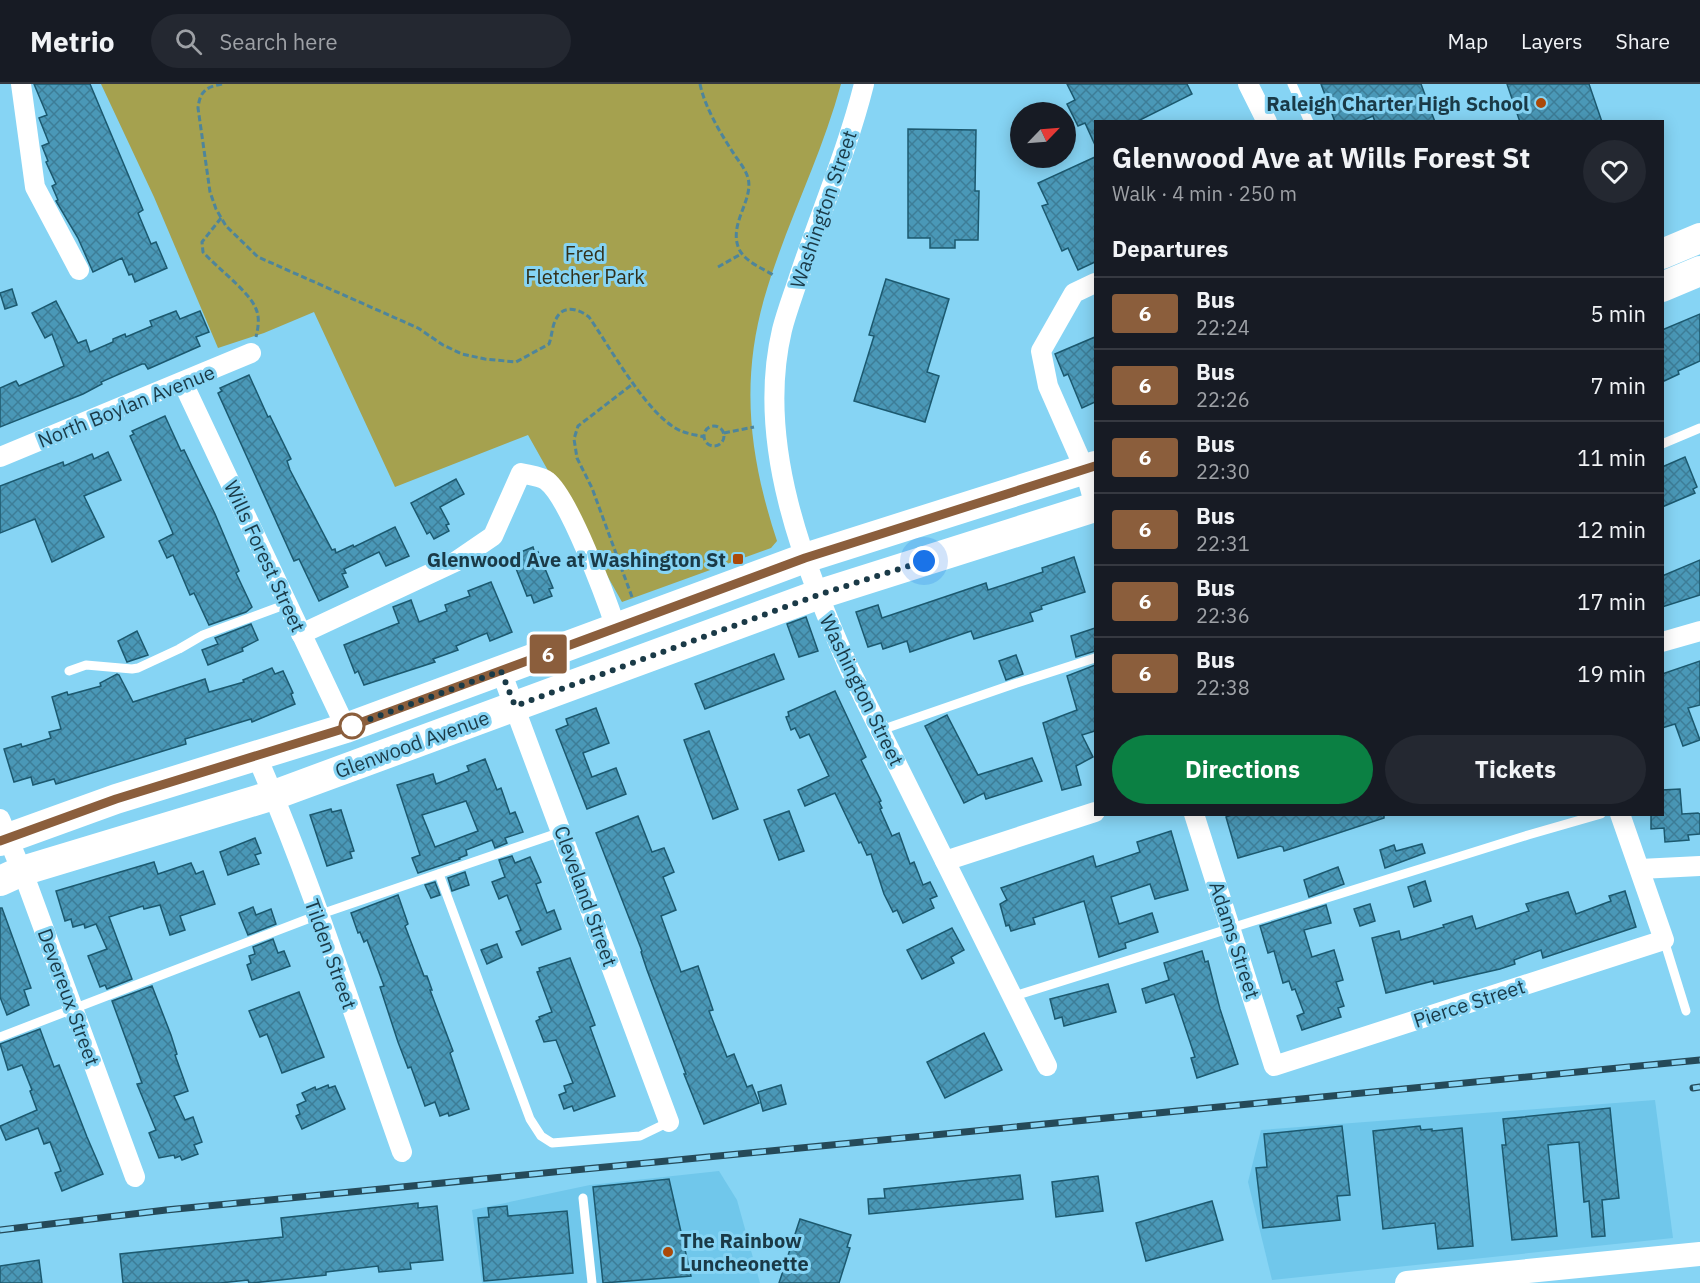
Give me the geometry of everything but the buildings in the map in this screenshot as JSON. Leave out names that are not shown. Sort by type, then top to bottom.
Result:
[{"type":"main road","points":[[1664,253],[1700,238]]},
{"type":"main road","points":[[1664,286],[1700,271]]},
{"type":"main road","name":"Glenwood Avenue","points":[[3,832],[257,757],[346,728],[805,558],[1090,468]]},
{"type":"main road","name":"Glenwood Avenue","points":[[11,876],[274,795],[818,595],[1094,506]]},
{"type":"main road","points":[[346,728],[359,764]]},
{"type":"street","points":[[21,84],[35,188],[79,270]]},
{"type":"street","name":"Washington Street","points":[[864,84],[848,139],[819,217],[782,330],[775,378],[777,455],[805,558],[849,668],[1011,997],[1047,1065]]},
{"type":"street","points":[[1248,84],[1266,120]]},
{"type":"street","points":[[1094,283],[1074,293],[1041,351],[1048,386],[1090,468],[1094,498]]},
{"type":"street","name":"North Boylan Avenue","points":[[0,457],[251,353]]},
{"type":"street","name":"Wills Forest Street","points":[[183,383],[346,728]]},
{"type":"street","points":[[301,634],[455,562],[493,536],[520,473],[547,480],[561,498],[582,542],[616,628]]},
{"type":"street","points":[[1664,641],[1700,631]]},
{"type":"street","name":"Cleveland Street","points":[[501,671],[669,1122]]},
{"type":"street","name":"Tilden Street","points":[[257,757],[274,795],[402,1152]]},
{"type":"street","points":[[945,861],[1094,812]]},
{"type":"street","name":"Adams Street","points":[[1195,816],[1274,1066]]},
{"type":"street","points":[[1621,816],[1664,940]]},
{"type":"street","name":"Devereux Street","points":[[3,832],[11,876],[74,1010],[135,1177]]},
{"type":"street","points":[[1641,869],[1700,866]]},
{"type":"street","name":"Pierce Street","points":[[1274,1066],[1664,940]]},
{"type":"street","points":[[1407,1283],[1436,1282],[1700,1254]]},
{"type":"lane","points":[[1292,84],[1308,120]]},
{"type":"lane","points":[[1664,443],[1700,428]]},
{"type":"lane","points":[[69,671],[86,665],[138,668],[203,635],[287,604]]},
{"type":"lane","points":[[880,730],[1094,658]]},
{"type":"lane","points":[[1011,997],[1595,816]]},
{"type":"lane","points":[[0,1037],[318,915],[561,832]]},
{"type":"lane","points":[[440,874],[530,1119],[541,1136],[552,1143],[640,1136],[669,1122]]},
{"type":"lane","points":[[1664,940],[1686,1011]]},
{"type":"lane","points":[[583,1198],[592,1283]]},
{"type":"path","points":[[222,84],[206,89],[199,97],[198,108],[210,192],[226,226],[258,257],[418,328],[443,345],[462,354],[484,359],[516,362],[549,344],[556,318],[567,309],[580,310],[589,317],[634,383],[663,420],[681,431],[704,437]]},
{"type":"path","points":[[700,84],[711,112],[745,170],[749,181],[737,231],[741,254],[775,276]]},
{"type":"path","points":[[221,218],[202,242],[203,252],[256,308],[257,335],[251,353]]},
{"type":"path","points":[[718,267],[741,254]]},
{"type":"path","points":[[633,599],[592,488],[577,458],[574,439],[578,426],[634,383]]},
{"type":"path","points":[[714,426],[719,427],[724,433],[723,442],[717,447],[708,445],[704,437],[706,430],[714,426]]},
{"type":"path","points":[[724,433],[754,427]]},
{"type":"shaded area","points":[[1655,1100],[1673,1238],[1272,1280],[1248,1182],[1261,1130]]},
{"type":"shaded area","points":[[719,1171],[737,1200],[760,1283],[482,1283],[472,1210],[590,1185]]},
{"type":"green space","name":"Fred Fletcher Park","points":[[101,84],[841,84],[764,299],[752,361],[751,421],[755,451],[760,481],[777,541],[771,548],[622,602],[528,435],[395,487],[314,312],[264,333],[218,348],[154,197]]},
{"type":"railway","points":[[0,1230],[166,1210],[1700,1060]]},
{"type":"railway","points":[[1693,1088],[1700,1087]]},
{"type":"bus line","name":"6","points":[[0,841],[116,799],[346,728],[805,558],[1094,466]]},
{"type":"place","name":"Raleigh Charter High School","points":[[1541,103]]},
{"type":"place","name":"Glenwood Ave at Washington St","points":[[738,559]]},
{"type":"place","name":"The Rainbow Luncheonette","points":[[668,1252]]},
{"type":"route","points":[[352,726],[346,728],[501,671],[515,706],[818,595],[924,561]]}]
